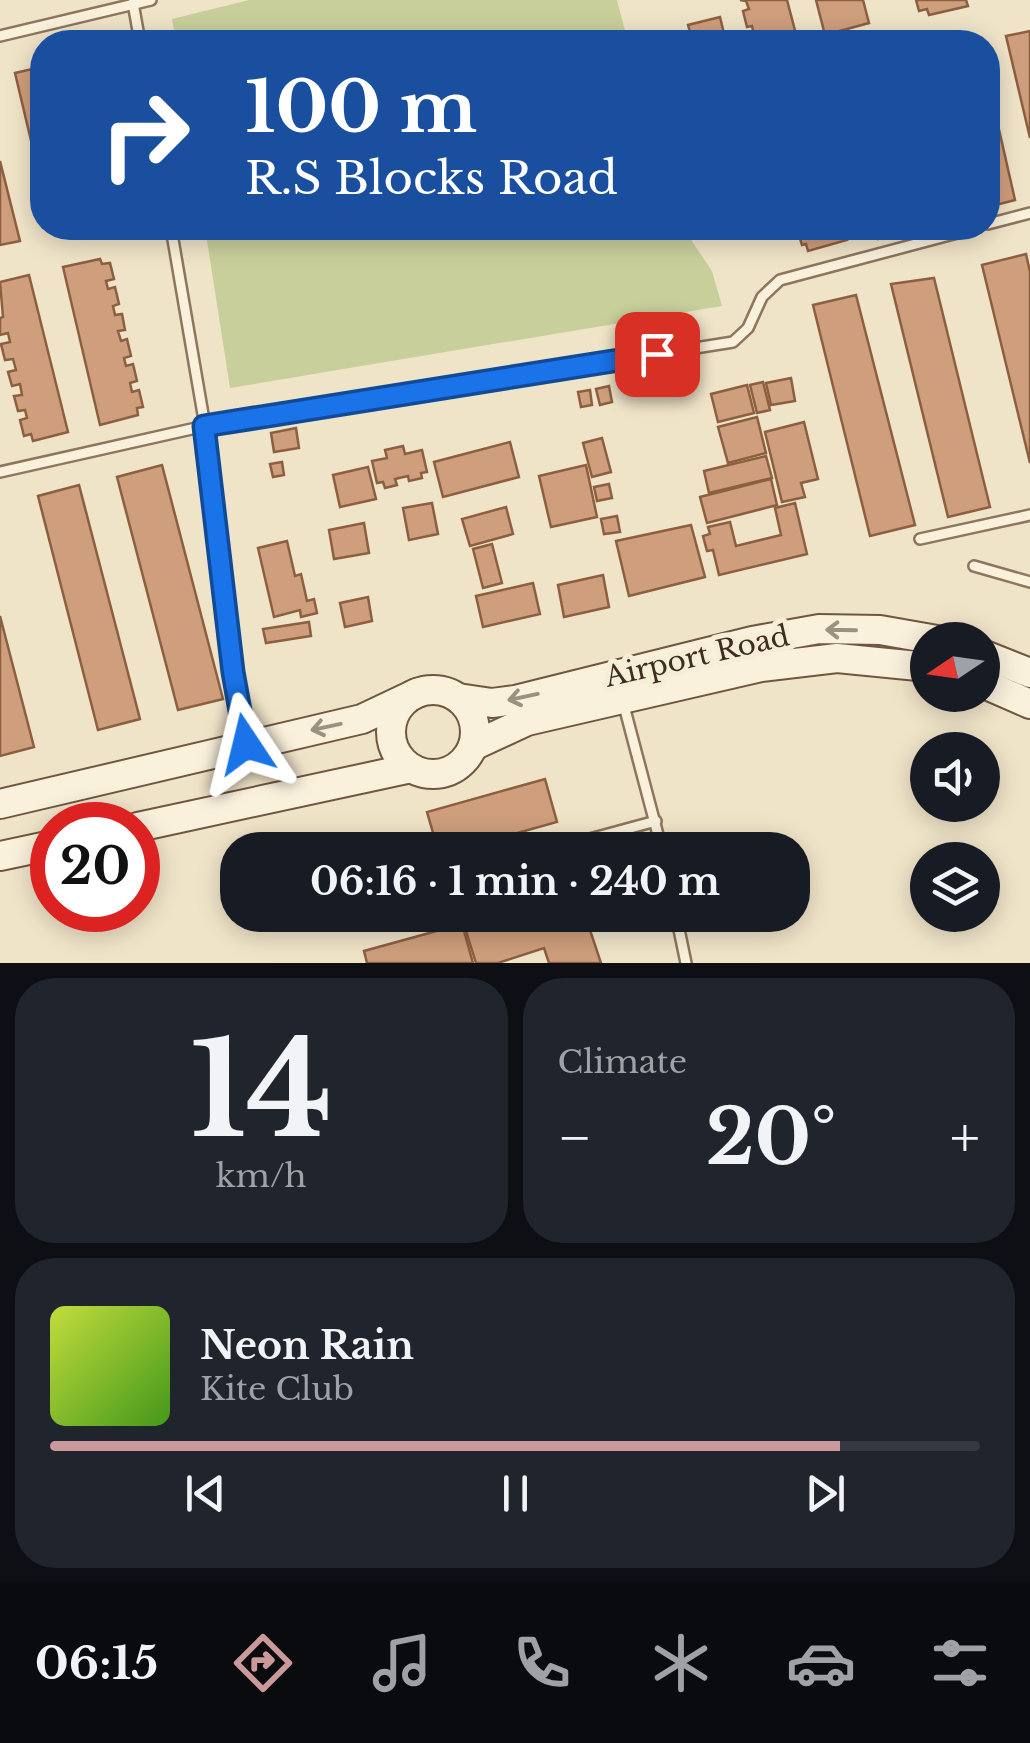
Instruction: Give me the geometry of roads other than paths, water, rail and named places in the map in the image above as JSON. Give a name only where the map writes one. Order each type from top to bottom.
[{"type":"main road","name":"Airport Road","points":[[458,698],[514,700],[752,640],[819,630],[880,630],[910,635]]},
{"type":"main road","name":"Airport Road","points":[[473,746],[527,721],[761,667],[837,658],[910,666]]},
{"type":"main road","points":[[1000,661],[1030,673]]},
{"type":"main road","points":[[0,804],[362,719],[431,690],[458,698],[471,715],[473,746],[466,759],[440,774],[412,768],[160,822]]},
{"type":"main road","points":[[1000,691],[1030,704]]},
{"type":"main road","points":[[412,768],[398,756],[392,738],[393,720],[402,704],[417,693]]},
{"type":"main road","points":[[0,856],[30,850]]},
{"type":"lane","points":[[0,36],[151,0]]},
{"type":"lane","points":[[133,2],[138,30]]},
{"type":"lane","points":[[1000,221],[1030,213]]},
{"type":"lane","points":[[173,240],[204,426],[233,672],[246,744]]},
{"type":"lane","points":[[0,472],[204,426],[733,342],[748,328],[762,297],[780,280],[931,240]]},
{"type":"lane","points":[[920,540],[1030,516]]},
{"type":"lane","points":[[974,566],[1030,582]]},
{"type":"lane","points":[[622,700],[658,832]]},
{"type":"lane","points":[[618,832],[656,822]]},
{"type":"lane","points":[[680,932],[686,963]]}]
